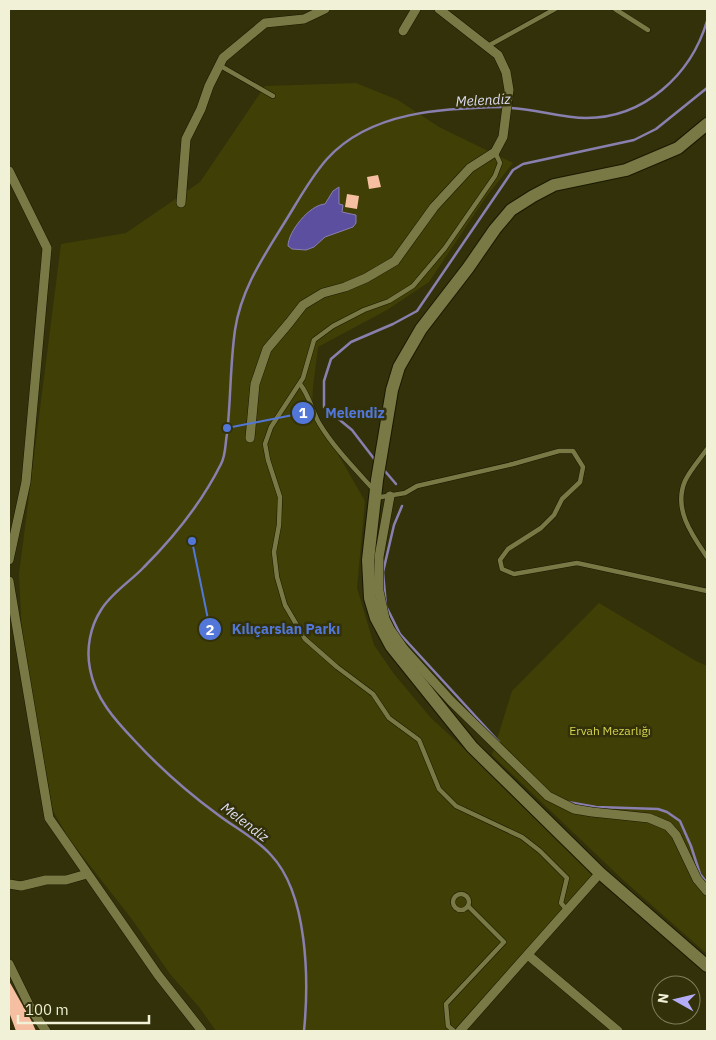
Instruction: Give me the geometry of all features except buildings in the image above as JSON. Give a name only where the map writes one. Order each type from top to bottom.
[{"type":"main road","points":[[707,124],[678,148],[626,170],[554,185],[511,210],[495,229],[421,329],[399,367],[392,390],[375,490],[368,560],[370,598],[376,618],[391,646],[472,747],[600,873],[707,966]]},
{"type":"street","points":[[181,203],[186,139],[223,58],[265,23],[304,19],[325,9]]},
{"type":"street","points":[[403,31],[416,9]]},
{"type":"street","points":[[250,438],[255,384],[267,349],[303,305],[324,293],[366,278],[395,261],[434,207],[470,168],[495,152],[503,137],[509,90],[506,72],[498,55],[439,9]]},
{"type":"street","points":[[9,171],[47,248],[26,482],[9,560]]},
{"type":"street","points":[[390,496],[379,557],[379,591],[390,629],[404,649],[451,700],[548,796],[574,809],[649,818],[668,826],[676,835],[697,879],[707,891]]},
{"type":"street","points":[[9,581],[49,818],[158,975],[202,1031]]},
{"type":"street","points":[[460,1031],[600,873]]},
{"type":"street","points":[[9,884],[20,886],[46,880],[66,880],[87,874]]},
{"type":"street","points":[[528,954],[618,1031]]},
{"type":"street","points":[[9,964],[31,1009],[46,1031]]},
{"type":"lane","points":[[488,46],[555,9]]},
{"type":"lane","points":[[615,9],[648,30]]},
{"type":"lane","points":[[220,65],[273,96]]},
{"type":"lane","points":[[495,152],[500,163],[495,176],[444,248],[414,286],[389,301],[364,310],[333,326],[314,340],[303,378],[271,427],[265,444],[280,497],[279,525],[274,552],[277,577],[286,607],[305,639],[337,667],[373,694],[389,718],[419,740],[439,789],[456,806],[522,837],[540,851],[567,878],[561,903],[567,910]]},
{"type":"lane","points":[[300,384],[325,432],[375,490],[390,496],[405,493],[417,486],[512,464],[559,450],[573,451],[582,467],[580,482],[562,500],[554,515],[541,528],[508,549],[500,560],[502,569],[514,574],[577,564],[707,590]]},
{"type":"lane","points":[[707,449],[685,481],[680,503],[690,531],[707,557]]},
{"type":"lane","points":[[454,1031],[448,1026],[446,1004],[504,942],[468,906]]},
{"type":"green space","points":[[356,83],[398,100],[439,127],[513,163],[486,197],[429,282],[387,310],[318,347],[312,409],[365,501],[357,588],[374,645],[394,674],[431,718],[597,871],[453,1031],[216,1031],[199,1007],[170,974],[131,918],[69,839],[53,811],[22,637],[19,574],[61,244],[126,233],[200,182],[265,86]]},
{"type":"green space","name":"Ervah Mezarlığı","points":[[599,603],[707,666],[707,954],[621,878],[492,755],[512,691]]},
{"type":"shaded area","points":[[339,187],[339,204],[343,205],[342,212],[356,215],[356,223],[353,227],[325,237],[314,247],[306,250],[292,249],[288,246],[295,227],[300,220],[312,209],[325,204],[333,191]]},
{"type":"waterway","name":"Melendiz","points":[[510,108],[586,118],[607,116],[646,102],[677,75],[700,41],[707,21]]},
{"type":"waterway","points":[[375,460],[352,430],[324,407],[324,381],[331,359],[351,342],[393,324],[417,311],[513,170],[523,164],[634,140],[656,129],[707,88]]},
{"type":"waterway","name":"Melendiz","points":[[304,1031],[306,963],[303,939],[299,914],[283,872],[271,855],[259,843],[206,806],[184,788],[113,717],[96,690],[93,680],[88,654],[90,638],[97,617],[105,604],[144,567],[177,531],[205,492],[223,461],[227,434],[235,330],[242,302],[253,275],[321,166],[344,143],[364,131],[386,122],[409,115],[433,111],[504,107]]},
{"type":"waterway","points":[[384,470],[396,484]]},
{"type":"waterway","points":[[402,506],[394,525],[383,572],[386,606],[400,634],[499,742]]},
{"type":"waterway","points":[[568,802],[596,807],[658,809],[667,812],[680,821],[700,874],[707,883]]},
{"type":"place","name":"Melendiz","points":[[227,428]]},
{"type":"place","name":"Kılıçarslan Parkı","points":[[192,541]]}]
